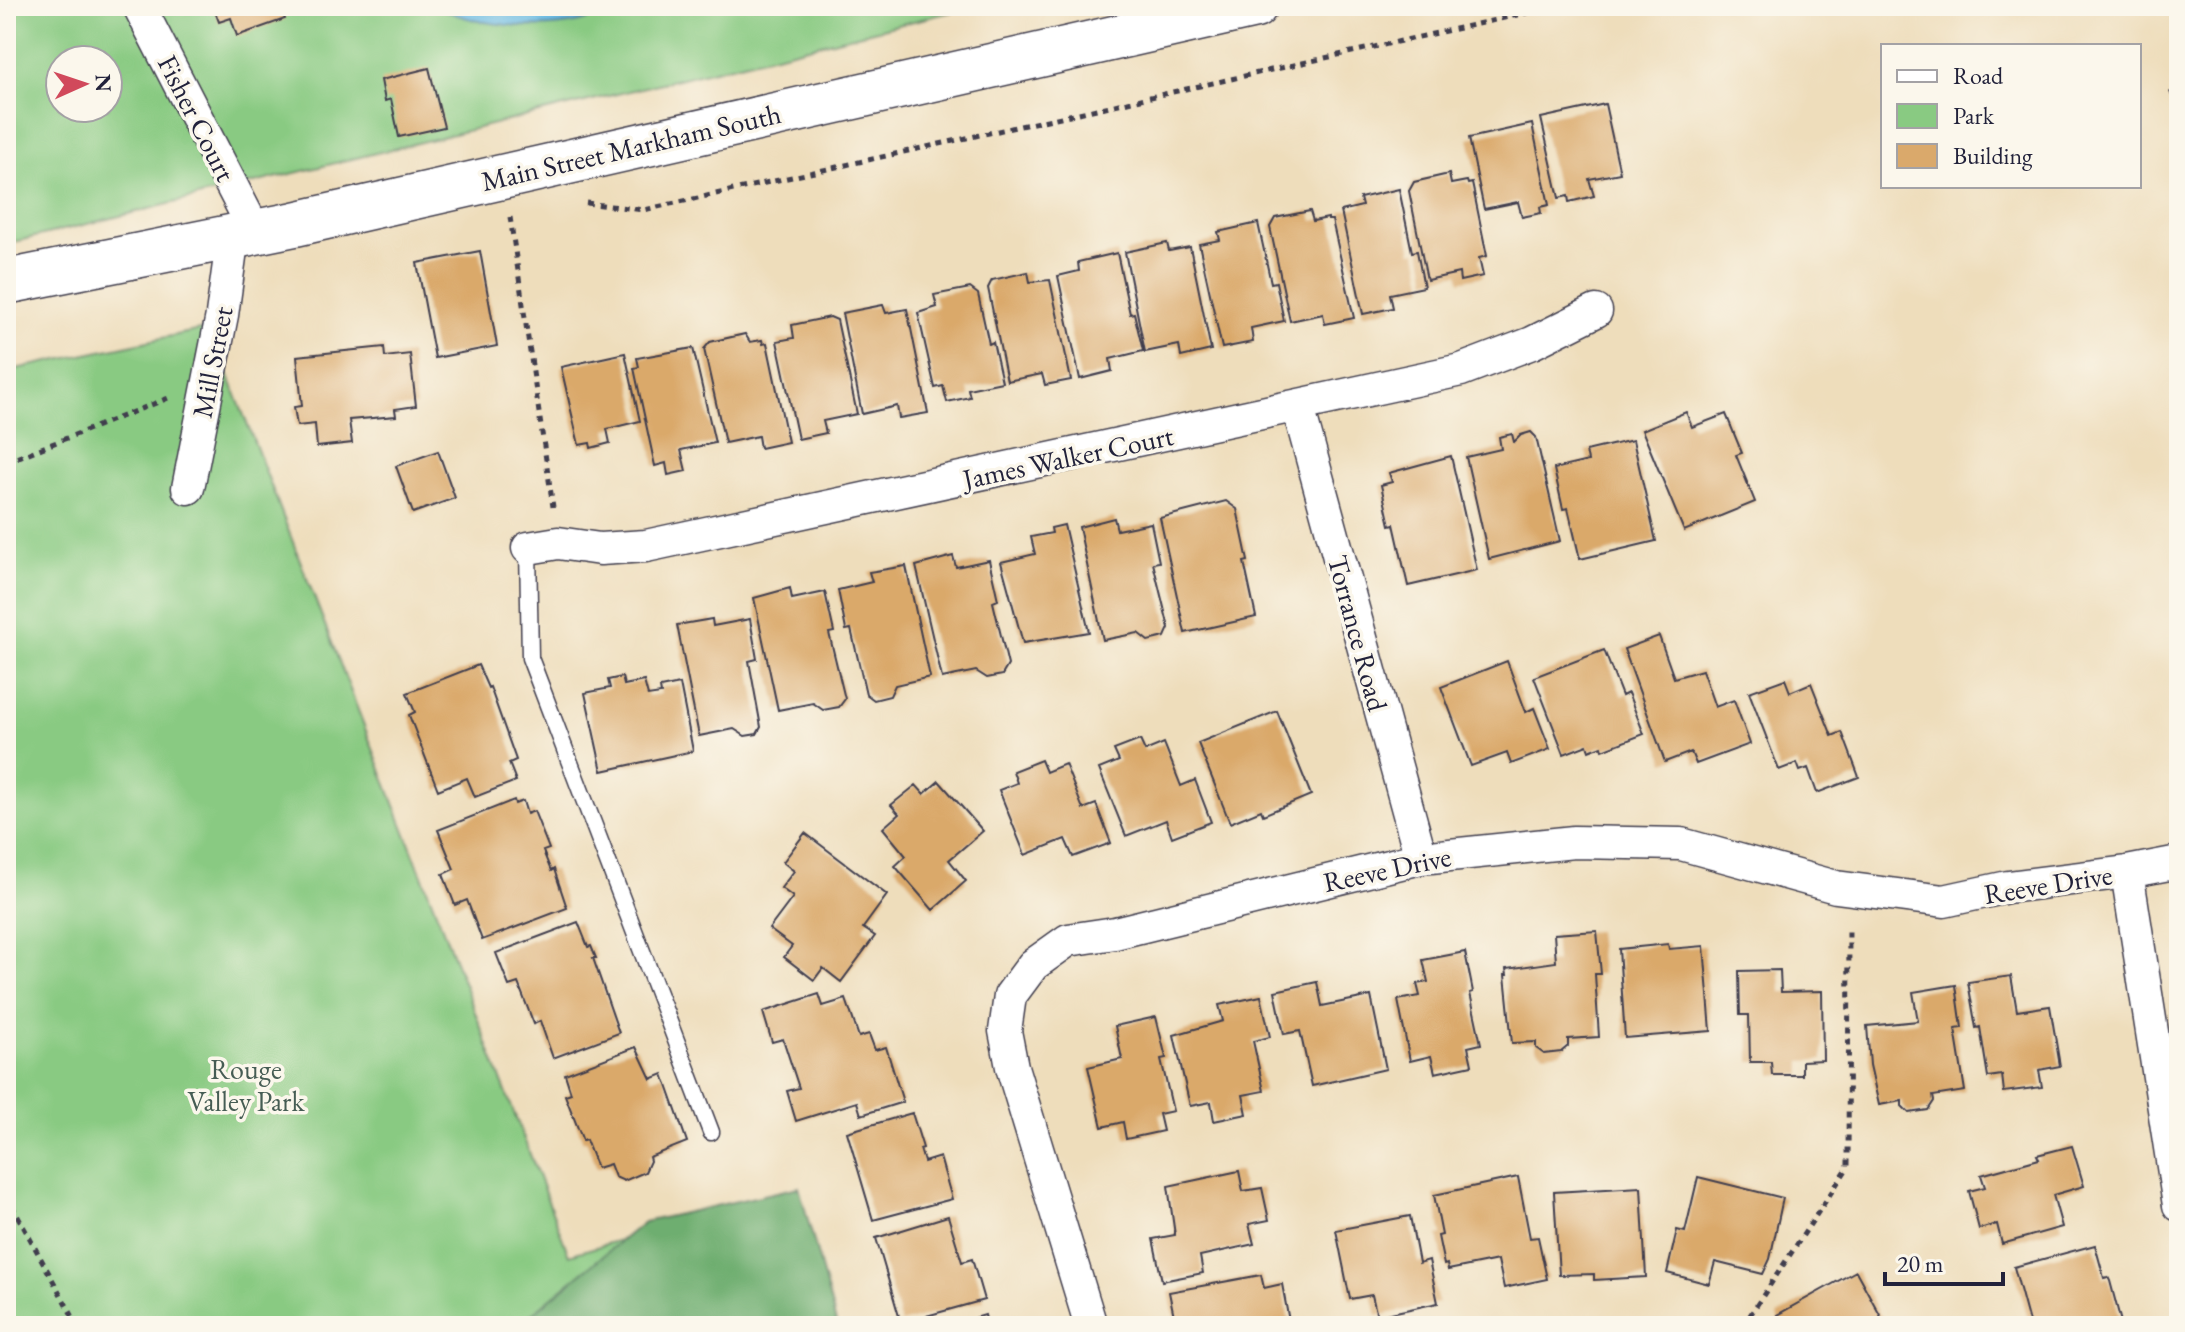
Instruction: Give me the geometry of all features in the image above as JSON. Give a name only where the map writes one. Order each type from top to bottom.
[{"type":"main road","name":"Main Street Markham South","points":[[6,282],[244,233],[1255,6]]},
{"type":"street","name":"Fisher Court","points":[[139,6],[244,233]]},
{"type":"street","name":"Mill Street","points":[[188,488],[244,233]]},
{"type":"street","name":"James Walker Court","points":[[543,546],[600,549],[646,546],[1298,407],[1461,370],[1532,343],[1596,311]]},
{"type":"street","name":"Torrance Road","points":[[1298,407],[1421,858]]},
{"type":"street","name":"Reeve Drive","points":[[1091,1326],[1012,1067],[1005,1031],[1010,996],[1033,965],[1068,940],[1115,933],[1421,858],[1574,842],[1681,844],[1836,887],[1944,901],[2008,887],[2179,862]]},
{"type":"street","name":"Reeve Drive","points":[[2127,872],[2179,1205]]},
{"type":"lane","points":[[543,546],[530,658],[711,1132]]},
{"type":"path","points":[[579,202],[644,210],[1558,6]]},
{"type":"path","points":[[2170,94],[2179,90]]},
{"type":"path","points":[[510,217],[543,546]]},
{"type":"path","points":[[6,462],[209,382]]},
{"type":"path","points":[[1743,1326],[1848,1167],[1849,927],[1836,887]]},
{"type":"path","points":[[6,1195],[78,1326]]},
{"type":"green space","points":[[6,6],[975,6],[6,244]]},
{"type":"green space","name":"Rouge Valley Park","points":[[210,328],[569,1255],[786,1191],[835,1326],[6,1326],[6,371]]},
{"type":"green space","points":[[799,1187],[837,1326],[517,1326],[644,1222]]},
{"type":"water","points":[[437,6],[613,6],[579,22],[526,26],[468,18]]},
{"type":"building","points":[[213,6],[280,6],[285,19],[237,36],[231,18],[219,22]]},
{"type":"building","points":[[429,68],[444,127],[399,137],[391,99],[385,101],[381,80]]},
{"type":"building","points":[[1605,104],[1620,173],[1589,179],[1594,196],[1569,202],[1568,196],[1559,198],[1541,118]]},
{"type":"building","points":[[1532,124],[1549,205],[1540,207],[1541,213],[1522,217],[1518,202],[1484,209],[1469,138]]},
{"type":"building","points":[[1449,174],[1451,184],[1472,183],[1487,256],[1479,258],[1483,276],[1460,281],[1459,273],[1427,280],[1409,191],[1414,182]]},
{"type":"building","points":[[1399,189],[1412,252],[1417,251],[1424,287],[1390,294],[1393,308],[1363,314],[1341,211],[1362,206],[1360,198]]},
{"type":"building","points":[[1310,211],[1313,221],[1332,220],[1354,318],[1325,324],[1323,314],[1290,321],[1270,227],[1275,218]]},
{"type":"building","points":[[1258,223],[1271,283],[1276,282],[1284,321],[1251,328],[1253,342],[1222,348],[1199,244],[1220,240],[1218,232]]},
{"type":"building","points":[[1167,243],[1169,251],[1190,247],[1211,350],[1181,357],[1179,345],[1145,352],[1125,252]]},
{"type":"building","points":[[480,251],[497,346],[435,358],[417,263]]},
{"type":"building","points":[[1117,253],[1130,314],[1134,313],[1143,351],[1110,359],[1112,371],[1080,379],[1058,276],[1079,271],[1078,262]]},
{"type":"building","points":[[1028,272],[1030,282],[1050,280],[1071,380],[1045,385],[1042,374],[1007,381],[988,288],[992,280]]},
{"type":"building","points":[[970,288],[978,294],[989,344],[993,342],[1002,382],[968,389],[970,397],[947,402],[943,386],[935,388],[918,313],[937,307],[934,295]]},
{"type":"building","points":[[883,305],[886,313],[907,309],[928,413],[899,418],[897,406],[862,414],[842,313]]},
{"type":"building","points":[[830,317],[837,320],[857,414],[823,421],[826,433],[798,439],[777,341],[794,338],[792,325]]},
{"type":"building","points":[[745,334],[750,342],[762,340],[763,344],[767,343],[788,442],[760,448],[758,436],[725,443],[704,349],[710,342]]},
{"type":"building","points":[[384,347],[385,357],[410,354],[416,406],[395,409],[396,416],[349,420],[352,443],[317,447],[315,424],[297,426],[294,407],[302,406],[297,356]]},
{"type":"building","points":[[693,348],[715,443],[681,450],[686,471],[668,475],[666,463],[655,466],[634,368],[639,367],[637,358]]},
{"type":"building","points":[[625,353],[640,421],[607,429],[610,443],[591,448],[590,443],[579,445],[561,367]]},
{"type":"building","points":[[1686,412],[1692,427],[1726,414],[1742,453],[1736,455],[1755,502],[1684,531],[1642,430]]},
{"type":"building","points":[[1531,432],[1536,437],[1560,541],[1489,559],[1466,457],[1501,449],[1499,437],[1512,434],[1514,442],[1521,435]]},
{"type":"building","points":[[1633,440],[1656,541],[1580,559],[1568,508],[1563,509],[1554,469],[1588,461],[1586,451]]},
{"type":"building","points":[[438,451],[455,498],[413,513],[396,466]]},
{"type":"building","points":[[1451,456],[1477,570],[1408,586],[1394,524],[1390,525],[1381,485],[1392,482],[1389,473]]},
{"type":"building","points":[[1226,501],[1237,509],[1256,617],[1185,633],[1160,518]]},
{"type":"building","points":[[1114,518],[1117,530],[1151,523],[1159,562],[1153,563],[1169,628],[1165,637],[1148,641],[1138,633],[1103,640],[1079,527]]},
{"type":"building","points":[[1064,525],[1089,632],[1023,643],[1001,562],[1035,554],[1031,537],[1052,533],[1051,528]]},
{"type":"building","points":[[953,556],[956,567],[989,560],[998,600],[993,602],[1008,665],[1002,675],[987,678],[976,671],[942,678],[916,566]]},
{"type":"building","points":[[906,566],[930,677],[895,685],[890,696],[874,700],[866,694],[851,629],[846,630],[838,590],[872,582],[869,572]]},
{"type":"building","points":[[790,588],[792,599],[825,592],[834,632],[829,633],[845,699],[839,707],[823,710],[813,703],[778,710],[754,598]]},
{"type":"building","points":[[712,619],[713,626],[750,619],[757,659],[749,661],[761,727],[757,734],[745,736],[734,729],[699,736],[677,625]]},
{"type":"building","points":[[1659,636],[1674,678],[1702,670],[1715,707],[1734,700],[1750,744],[1696,764],[1691,752],[1665,762],[1624,649]]},
{"type":"building","points":[[1604,650],[1622,696],[1628,693],[1644,734],[1603,750],[1602,746],[1589,751],[1587,745],[1564,754],[1534,677]]},
{"type":"building","points":[[1507,661],[1526,712],[1534,708],[1550,749],[1511,764],[1507,753],[1471,766],[1441,687]]},
{"type":"building","points":[[478,665],[490,687],[516,760],[509,763],[516,781],[475,797],[467,778],[438,790],[409,715],[415,712],[407,693]]},
{"type":"building","points":[[622,677],[624,685],[644,681],[648,696],[661,694],[660,688],[680,684],[693,751],[602,771],[585,693],[610,688],[608,680]]},
{"type":"building","points":[[1785,679],[1790,692],[1811,683],[1832,736],[1842,732],[1859,777],[1817,793],[1808,768],[1800,771],[1797,763],[1779,770],[1749,692]]},
{"type":"building","points":[[1277,711],[1311,795],[1263,815],[1261,810],[1230,823],[1198,743]]},
{"type":"building","points":[[1140,740],[1145,751],[1164,743],[1181,786],[1195,780],[1211,822],[1172,837],[1166,820],[1126,836],[1099,769],[1119,761],[1114,750]]},
{"type":"building","points":[[1041,760],[1046,772],[1065,764],[1083,809],[1096,804],[1111,843],[1073,857],[1065,839],[1025,855],[999,790],[1017,783],[1013,771]]},
{"type":"building","points":[[939,781],[983,831],[949,860],[966,881],[933,910],[895,866],[906,856],[883,828],[899,814],[891,805],[916,785],[924,794]]},
{"type":"building","points":[[514,800],[515,804],[523,801],[527,814],[534,811],[549,849],[543,851],[551,871],[554,869],[567,908],[482,940],[467,900],[455,905],[443,874],[454,869],[438,830]]},
{"type":"building","points":[[805,833],[887,895],[863,928],[875,936],[841,982],[823,968],[814,980],[784,957],[792,946],[769,929],[793,897],[781,888],[794,871],[783,862]]},
{"type":"building","points":[[578,922],[596,958],[593,958],[619,1033],[553,1058],[540,1021],[534,1024],[518,983],[509,986],[496,953]]},
{"type":"building","points":[[1597,931],[1601,974],[1595,974],[1599,1037],[1568,1039],[1568,1046],[1561,1052],[1544,1054],[1536,1048],[1536,1042],[1512,1043],[1506,969],[1556,962],[1554,934]]},
{"type":"building","points":[[1668,944],[1669,949],[1704,946],[1711,1031],[1625,1038],[1619,949]]},
{"type":"building","points":[[1465,952],[1481,1044],[1468,1047],[1472,1065],[1435,1073],[1431,1056],[1410,1061],[1398,1000],[1420,996],[1417,984],[1428,982],[1423,960]]},
{"type":"building","points":[[1780,970],[1781,992],[1822,991],[1823,1060],[1802,1061],[1802,1075],[1772,1075],[1771,1062],[1750,1062],[1749,1015],[1740,1015],[1739,971]]},
{"type":"building","points":[[2011,976],[2017,1011],[2050,1006],[2060,1066],[2039,1070],[2042,1087],[2004,1092],[2002,1075],[1988,1077],[1980,1027],[1976,1028],[1968,982]]},
{"type":"building","points":[[1317,982],[1322,1006],[1371,996],[1386,1069],[1312,1086],[1300,1031],[1284,1034],[1275,991]]},
{"type":"building","points":[[1956,985],[1962,1028],[1955,1029],[1965,1091],[1933,1096],[1934,1101],[1928,1110],[1909,1113],[1902,1106],[1902,1101],[1879,1105],[1870,1065],[1867,1026],[1918,1021],[1913,992]]},
{"type":"building","points":[[819,994],[823,1006],[846,999],[859,1037],[869,1034],[875,1050],[886,1047],[903,1102],[861,1115],[857,1102],[796,1121],[787,1091],[799,1088],[783,1039],[772,1042],[763,1012]]},
{"type":"building","points":[[1261,996],[1270,1037],[1253,1041],[1264,1091],[1243,1095],[1247,1114],[1214,1121],[1211,1102],[1190,1106],[1174,1035],[1223,1021],[1219,1005]]},
{"type":"building","points":[[1156,1017],[1166,1058],[1161,1059],[1173,1111],[1159,1114],[1163,1131],[1126,1139],[1123,1122],[1102,1127],[1088,1067],[1122,1059],[1115,1026]]},
{"type":"building","points":[[636,1047],[651,1079],[663,1074],[687,1142],[649,1157],[645,1172],[624,1181],[615,1177],[610,1164],[597,1168],[565,1095],[571,1093],[565,1074]]},
{"type":"building","points":[[912,1113],[924,1162],[940,1157],[952,1199],[873,1220],[847,1132]]},
{"type":"building","points":[[2072,1146],[2084,1186],[2053,1195],[2062,1227],[2002,1244],[1997,1224],[1979,1229],[1969,1191],[1985,1187],[1981,1175]]},
{"type":"building","points":[[1239,1171],[1243,1191],[1262,1188],[1269,1220],[1249,1224],[1254,1244],[1200,1256],[1203,1273],[1162,1281],[1153,1239],[1175,1235],[1168,1186]]},
{"type":"building","points":[[1518,1177],[1530,1238],[1538,1237],[1547,1279],[1504,1288],[1498,1260],[1448,1270],[1447,1264],[1444,1265],[1438,1236],[1442,1235],[1434,1195]]},
{"type":"building","points":[[1698,1177],[1783,1198],[1770,1259],[1763,1274],[1715,1262],[1709,1284],[1667,1273],[1677,1230],[1685,1232]]},
{"type":"building","points":[[1641,1187],[1646,1277],[1594,1280],[1594,1274],[1559,1275],[1554,1192]]},
{"type":"building","points":[[948,1216],[962,1262],[972,1259],[984,1300],[901,1323],[876,1238]]},
{"type":"building","points":[[1410,1216],[1419,1263],[1429,1260],[1438,1303],[1377,1316],[1372,1295],[1350,1299],[1336,1230]]},
{"type":"building","points":[[2095,1245],[2104,1278],[2108,1277],[2110,1281],[2122,1326],[2030,1326],[2014,1267]]},
{"type":"building","points":[[1856,1271],[1886,1326],[1783,1326],[1777,1315]]},
{"type":"building","points":[[1261,1275],[1264,1288],[1282,1284],[1289,1321],[1273,1326],[1176,1326],[1169,1292]]},
{"type":"building","points":[[985,1315],[988,1326],[951,1326],[951,1325]]}]
